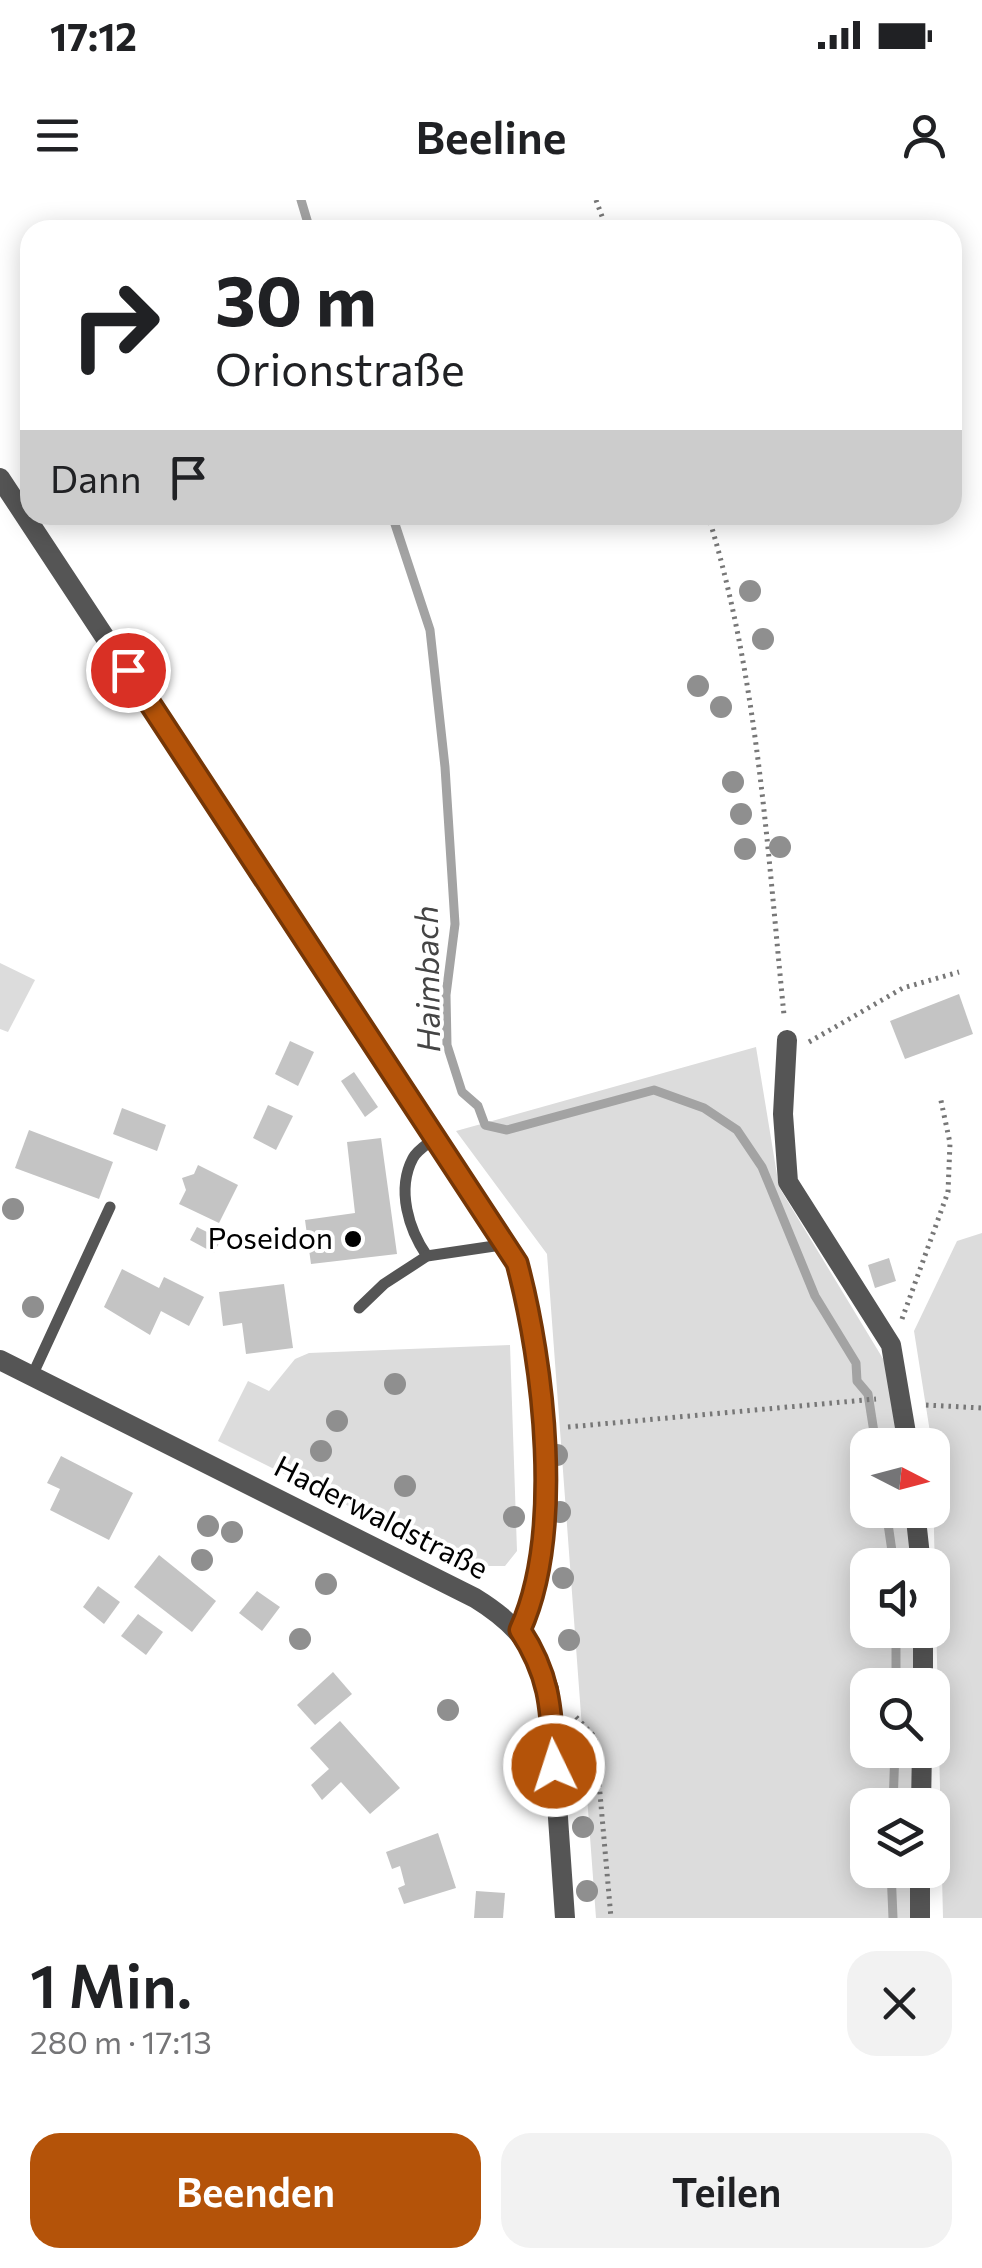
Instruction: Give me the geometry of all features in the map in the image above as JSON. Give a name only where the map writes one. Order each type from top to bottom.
[{"type":"street","points":[[0,478],[20,508]]},
{"type":"street","points":[[31,525],[508,1244],[534,1326],[544,1541],[538,1578],[520,1630]]},
{"type":"street","points":[[788,1047],[782,1114],[788,1182],[891,1345],[906,1428]]},
{"type":"street","name":"Haderwaldstraße","points":[[0,1360],[475,1598],[520,1630],[540,1661],[549,1690],[565,1918]]},
{"type":"street","points":[[920,1888],[920,1918]]},
{"type":"lane","points":[[427,1256],[412,1234],[408,1181],[413,1158],[436,1136]]},
{"type":"lane","points":[[32,1376],[110,1207]]},
{"type":"lane","points":[[359,1308],[384,1284],[427,1256],[508,1244]]},
{"type":"path","points":[[711,525],[732,597],[751,701],[788,1047],[902,988],[959,972]]},
{"type":"path","points":[[891,1345],[948,1192],[950,1143],[940,1096]]},
{"type":"path","points":[[540,1430],[878,1398]]},
{"type":"path","points":[[903,1399],[938,1408],[982,1408]]},
{"type":"path","points":[[549,1690],[595,1737],[611,1918]]},
{"type":"shaded area","points":[[0,963],[35,980],[8,1032],[0,1029]]},
{"type":"shaded area","points":[[756,1047],[779,1187],[885,1362],[897,1428],[850,1428],[850,1528],[914,1528],[917,1548],[850,1548],[850,1648],[922,1648],[922,1668],[850,1668],[850,1768],[922,1768],[921,1788],[850,1788],[850,1888],[922,1888],[925,1918],[596,1918],[547,1254],[456,1131]]},
{"type":"shaded area","points":[[982,1233],[982,1918],[943,1918],[942,1888],[950,1888],[950,1788],[940,1788],[940,1768],[950,1768],[950,1668],[937,1668],[937,1648],[950,1648],[950,1548],[934,1548],[934,1528],[950,1528],[950,1428],[929,1428],[914,1331],[957,1241]]},
{"type":"shaded area","points":[[510,1345],[517,1551],[505,1566],[481,1566],[449,1556],[218,1441],[248,1381],[269,1391],[295,1359],[309,1353]]},
{"type":"building","points":[[959,994],[973,1034],[905,1059],[890,1021]]},
{"type":"building","points":[[290,1041],[314,1052],[298,1086],[275,1074]]},
{"type":"building","points":[[354,1072],[378,1107],[365,1117],[341,1081]]},
{"type":"building","points":[[268,1105],[293,1116],[276,1150],[253,1138]]},
{"type":"building","points":[[122,1108],[166,1125],[157,1151],[113,1134]]},
{"type":"building","points":[[29,1130],[113,1162],[99,1199],[15,1168]]},
{"type":"building","points":[[381,1138],[397,1254],[311,1264],[305,1220],[355,1213],[347,1142]]},
{"type":"building","points":[[198,1165],[238,1185],[219,1223],[179,1204],[186,1190],[182,1178],[194,1174]]},
{"type":"building","points":[[197,1227],[221,1239],[214,1253],[190,1240]]},
{"type":"building","points":[[889,1258],[896,1281],[875,1288],[868,1265]]},
{"type":"building","points":[[122,1269],[159,1288],[164,1277],[204,1297],[189,1326],[161,1311],[150,1335],[104,1307]]},
{"type":"building","points":[[284,1284],[293,1348],[246,1354],[242,1323],[223,1326],[219,1292]]},
{"type":"building","points":[[61,1456],[133,1493],[109,1540],[50,1510],[60,1489],[47,1483]]},
{"type":"building","points":[[159,1555],[216,1601],[192,1632],[134,1587]]},
{"type":"building","points":[[98,1586],[120,1602],[104,1624],[83,1607]]},
{"type":"building","points":[[257,1591],[280,1607],[262,1631],[239,1613]]},
{"type":"building","points":[[138,1614],[163,1632],[146,1655],[121,1636]]},
{"type":"building","points":[[333,1672],[352,1694],[315,1725],[297,1705]]},
{"type":"building","points":[[340,1721],[400,1788],[370,1814],[341,1782],[322,1800],[311,1785],[329,1769],[310,1748]]},
{"type":"building","points":[[438,1833],[456,1888],[404,1904],[398,1888],[405,1885],[400,1866],[392,1869],[386,1852]]},
{"type":"building","points":[[476,1891],[505,1893],[503,1918],[474,1918]]},
{"type":"waterway","name":"Haimbach","points":[[301,200],[307,220]]},
{"type":"waterway","name":"Haimbach","points":[[395,525],[430,630],[445,767],[455,924],[446,995],[447,1045],[462,1092],[478,1106],[485,1125],[507,1130],[654,1090],[704,1108],[737,1130],[762,1167],[815,1296],[856,1363],[857,1381],[868,1394],[873,1428]]},
{"type":"waterway","name":"Haimbach","points":[[889,1528],[892,1548]]},
{"type":"waterway","name":"Haimbach","points":[[896,1648],[896,1668]]},
{"type":"waterway","name":"Haimbach","points":[[894,1768],[894,1788]]},
{"type":"waterway","name":"Haimbach","points":[[892,1888],[893,1918]]},
{"type":"place","name":"Poseidon","points":[[353,1239]]},
{"type":"route","points":[[128,670],[517,1263],[534,1326],[545,1504],[538,1578],[520,1630],[540,1661],[549,1690],[554,1766]]}]
